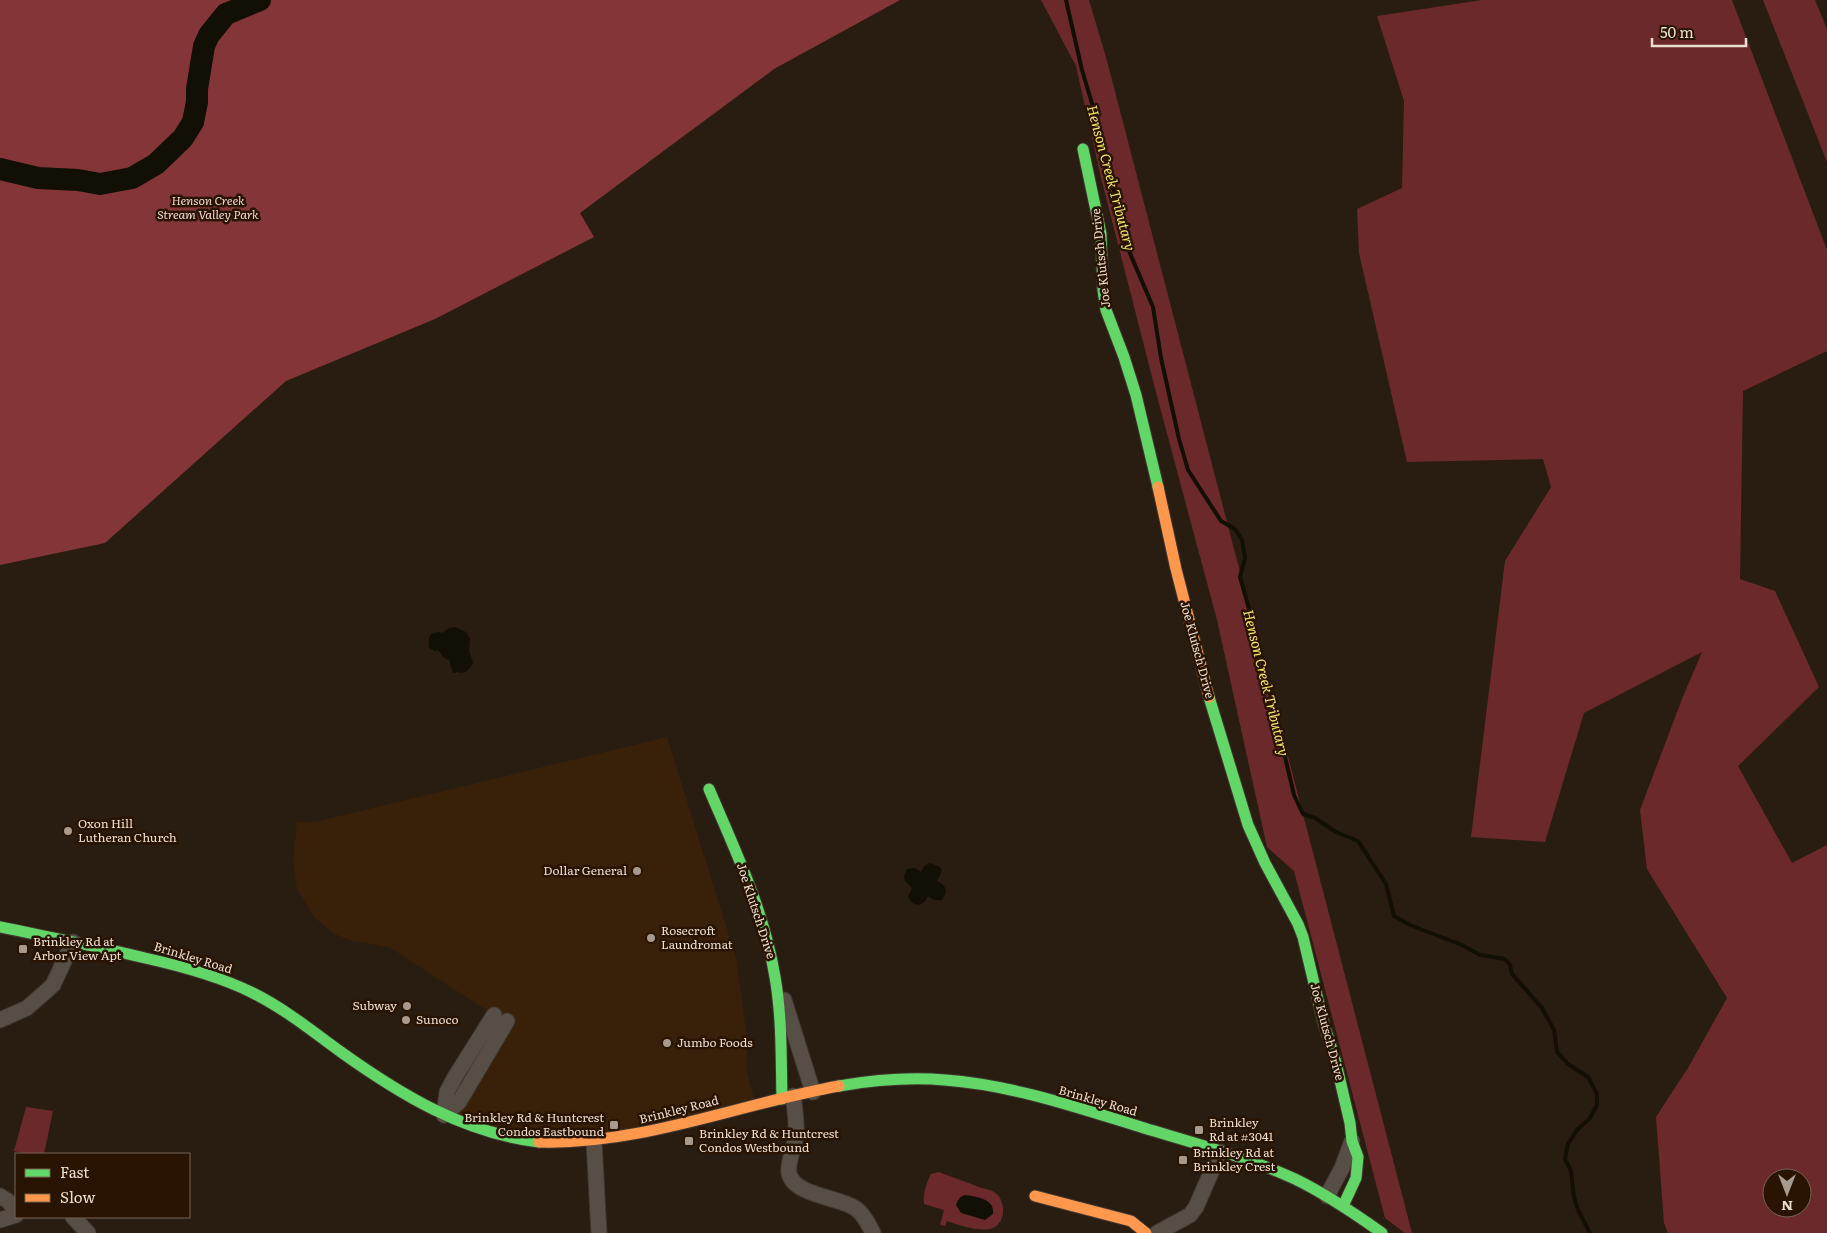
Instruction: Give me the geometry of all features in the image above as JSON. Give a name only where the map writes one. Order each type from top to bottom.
[{"type":"street","name":"Joe Klutsch Drive","points":[[1083,149],[1101,234],[1103,290],[1106,310],[1136,395],[1176,569],[1206,686],[1248,825],[1265,863],[1303,936],[1323,1021],[1336,1064],[1350,1123],[1352,1141],[1358,1158],[1356,1178],[1343,1206]]},
{"type":"street","name":"Joe Klutsch Drive","points":[[710,789],[720,817],[734,845],[762,922],[775,979],[788,1097]]},
{"type":"street","name":"Brinkley Road","points":[[0,927],[132,954],[214,977],[260,996],[412,1100],[465,1125],[513,1138],[570,1143],[594,1141],[648,1132],[788,1097],[879,1081],[959,1082],[1006,1090],[1044,1100],[1220,1152],[1294,1179],[1327,1196],[1382,1233]]},
{"type":"street","points":[[0,1020],[27,1008],[53,985],[73,942]]},
{"type":"street","points":[[775,979],[813,1092]]},
{"type":"street","points":[[444,1115],[447,1092],[454,1077],[501,1018]]},
{"type":"street","points":[[788,1097],[796,1132],[788,1166],[789,1175],[795,1184],[803,1189],[855,1208],[873,1233]]},
{"type":"street","points":[[594,1141],[599,1233]]},
{"type":"street","name":"Joe Klutsch Drive","points":[[1327,1196],[1342,1168],[1352,1141]]},
{"type":"street","points":[[1157,1233],[1190,1215],[1200,1201],[1220,1152]]},
{"type":"street","points":[[0,1196],[15,1209]]},
{"type":"street","points":[[1035,1196],[1131,1221],[1146,1233]]},
{"type":"street","points":[[0,1220],[15,1215]]},
{"type":"street","points":[[74,1218],[88,1233]]},
{"type":"street","points":[[0,1227],[2,1233]]},
{"type":"shaded area","points":[[1041,0],[1089,0],[1106,57],[1412,1233],[1405,1233],[1385,1218],[1294,871],[1267,847],[1217,620],[1101,178],[1076,66]]},
{"type":"shaded area","points":[[1482,0],[1732,0],[1827,250],[1827,351],[1743,391],[1740,579],[1775,591],[1819,687],[1738,766],[1792,863],[1827,845],[1827,1233],[1668,1233],[1664,1223],[1656,1117],[1688,1068],[1727,998],[1647,869],[1640,810],[1702,652],[1584,713],[1545,842],[1471,837],[1505,561],[1551,487],[1543,459],[1407,462],[1359,253],[1357,209],[1402,188],[1404,101],[1377,16]]},
{"type":"shaded area","points":[[1763,0],[1815,0],[1827,29],[1827,162]]},
{"type":"shaded area","points":[[455,627],[466,632],[470,639],[469,651],[473,662],[466,672],[460,673],[457,671],[453,673],[449,660],[444,658],[438,650],[435,651],[429,648],[431,634],[442,633],[449,628]]},
{"type":"shaded area","points":[[667,737],[736,958],[746,1030],[747,1073],[756,1105],[570,1143],[444,1115],[507,1021],[494,1015],[389,947],[349,940],[335,934],[316,919],[297,889],[293,862],[297,822],[315,822]]},
{"type":"shaded area","points":[[930,863],[940,867],[942,871],[937,881],[945,887],[945,894],[942,900],[935,900],[928,896],[924,902],[918,905],[910,901],[908,897],[912,888],[905,881],[904,876],[907,869],[915,868],[921,872],[924,866]]},
{"type":"shaded area","points":[[26,1107],[53,1111],[44,1153],[14,1151]]},
{"type":"shaded area","points":[[939,1172],[991,1190],[998,1195],[1003,1205],[1003,1216],[998,1225],[983,1230],[947,1221],[945,1226],[940,1225],[944,1210],[924,1204],[925,1189],[931,1174]]},
{"type":"shaded area","points":[[966,1195],[988,1202],[993,1209],[993,1214],[985,1220],[961,1213],[956,1205],[962,1196]]},
{"type":"green space","name":"Henson Creek Stream Valley Park","points":[[0,0],[900,0],[774,69],[580,213],[594,237],[435,319],[286,381],[105,543],[0,565]]},
{"type":"waterway","points":[[0,169],[38,178],[78,180],[100,184],[132,178],[156,164],[183,138],[193,122],[204,46],[209,35],[226,14],[260,0]]},
{"type":"waterway","name":"Henson Creek Tributary","points":[[1066,0],[1082,70],[1102,137],[1126,244],[1153,307],[1161,358],[1188,470],[1221,521],[1235,529],[1242,540],[1245,558],[1240,577],[1255,630],[1294,795],[1303,814],[1315,818],[1336,832],[1358,841],[1386,884],[1394,916],[1410,925],[1462,945],[1480,955],[1505,959],[1510,965],[1512,974],[1542,1008],[1554,1030],[1557,1052],[1568,1064],[1588,1077],[1597,1094],[1597,1105],[1590,1118],[1577,1130],[1568,1144],[1565,1159],[1571,1171],[1574,1197],[1578,1210],[1590,1233]]},
{"type":"traffic: fast","points":[[1083,149],[1101,234],[1103,290],[1106,310],[1136,395],[1158,487]]},
{"type":"traffic: fast","points":[[1209,697],[1248,825],[1303,937],[1323,1021],[1336,1063],[1350,1123],[1352,1141],[1358,1157],[1356,1178],[1343,1206]]},
{"type":"traffic: fast","points":[[709,789],[748,881],[770,952],[779,1007],[782,1099]]},
{"type":"traffic: fast","points":[[0,927],[159,961],[227,981],[276,1006],[364,1068],[434,1110],[485,1130],[539,1142]]},
{"type":"traffic: fast","points":[[839,1086],[865,1082],[932,1079],[996,1087],[1046,1098],[1220,1151],[1277,1171],[1329,1197],[1382,1233]]},
{"type":"traffic: slow","points":[[1158,487],[1176,569],[1209,697]]},
{"type":"traffic: slow","points":[[539,1142],[577,1141],[653,1130],[839,1086]]},
{"type":"traffic: slow","points":[[1035,1196],[1131,1221],[1146,1233]]},
{"type":"place","name":"Oxon Hill Lutheran Church","points":[[68,831]]},
{"type":"place","name":"Dollar General","points":[[637,871]]},
{"type":"place","name":"Rosecroft Laundromat","points":[[651,938]]},
{"type":"place","name":"Brinkley Rd at Arbor View Apt","points":[[23,949]]},
{"type":"place","name":"Subway","points":[[407,1006]]},
{"type":"place","name":"Sunoco","points":[[406,1020]]},
{"type":"place","name":"Jumbo Foods","points":[[667,1043]]},
{"type":"place","name":"Brinkley Rd & Huntcrest Condos Eastbound","points":[[614,1125]]},
{"type":"place","name":"Brinkley Rd at #3041","points":[[1199,1130]]},
{"type":"place","name":"Brinkley Rd & Huntcrest Condos Westbound","points":[[689,1141]]},
{"type":"place","name":"Brinkley Rd at Brinkley Crest","points":[[1183,1160]]}]
